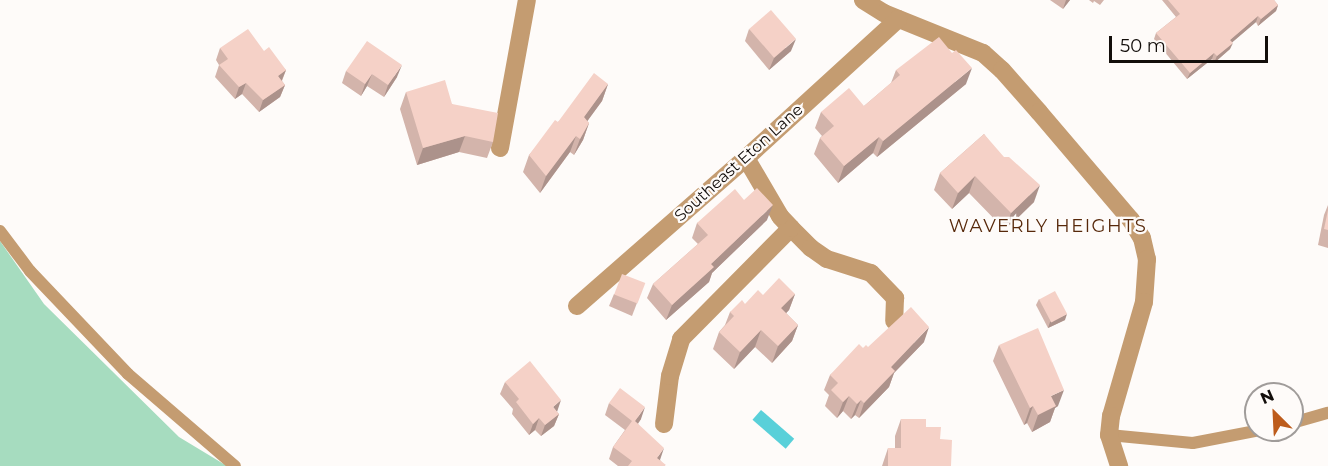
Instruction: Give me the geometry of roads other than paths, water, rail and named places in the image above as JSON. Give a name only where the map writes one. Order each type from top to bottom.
[{"type":"street","points":[[500,148],[526,0]]},
{"type":"street","points":[[862,0],[898,19],[983,53],[1002,70],[1131,220],[1142,238],[1147,259],[1144,302],[1111,416],[1109,435],[1118,466]]},
{"type":"street","name":"Southeast Eton Lane","points":[[577,306],[746,158],[898,19]]},
{"type":"street","points":[[746,158],[780,216],[811,248],[827,259],[871,273],[895,298],[894,321]]},
{"type":"street","points":[[664,424],[670,376],[681,339],[791,228]]},
{"type":"lane","points":[[0,231],[30,271],[128,374],[235,466]]},
{"type":"lane","points":[[1304,420],[1328,413]]},
{"type":"lane","points":[[1109,435],[1193,443],[1244,433]]},
{"type":"water","points":[[761,410],[794,439],[786,449],[752,420]]},
{"type":"district","name":"WAVERLY HEIGHTS","points":[[1048,226]]}]
